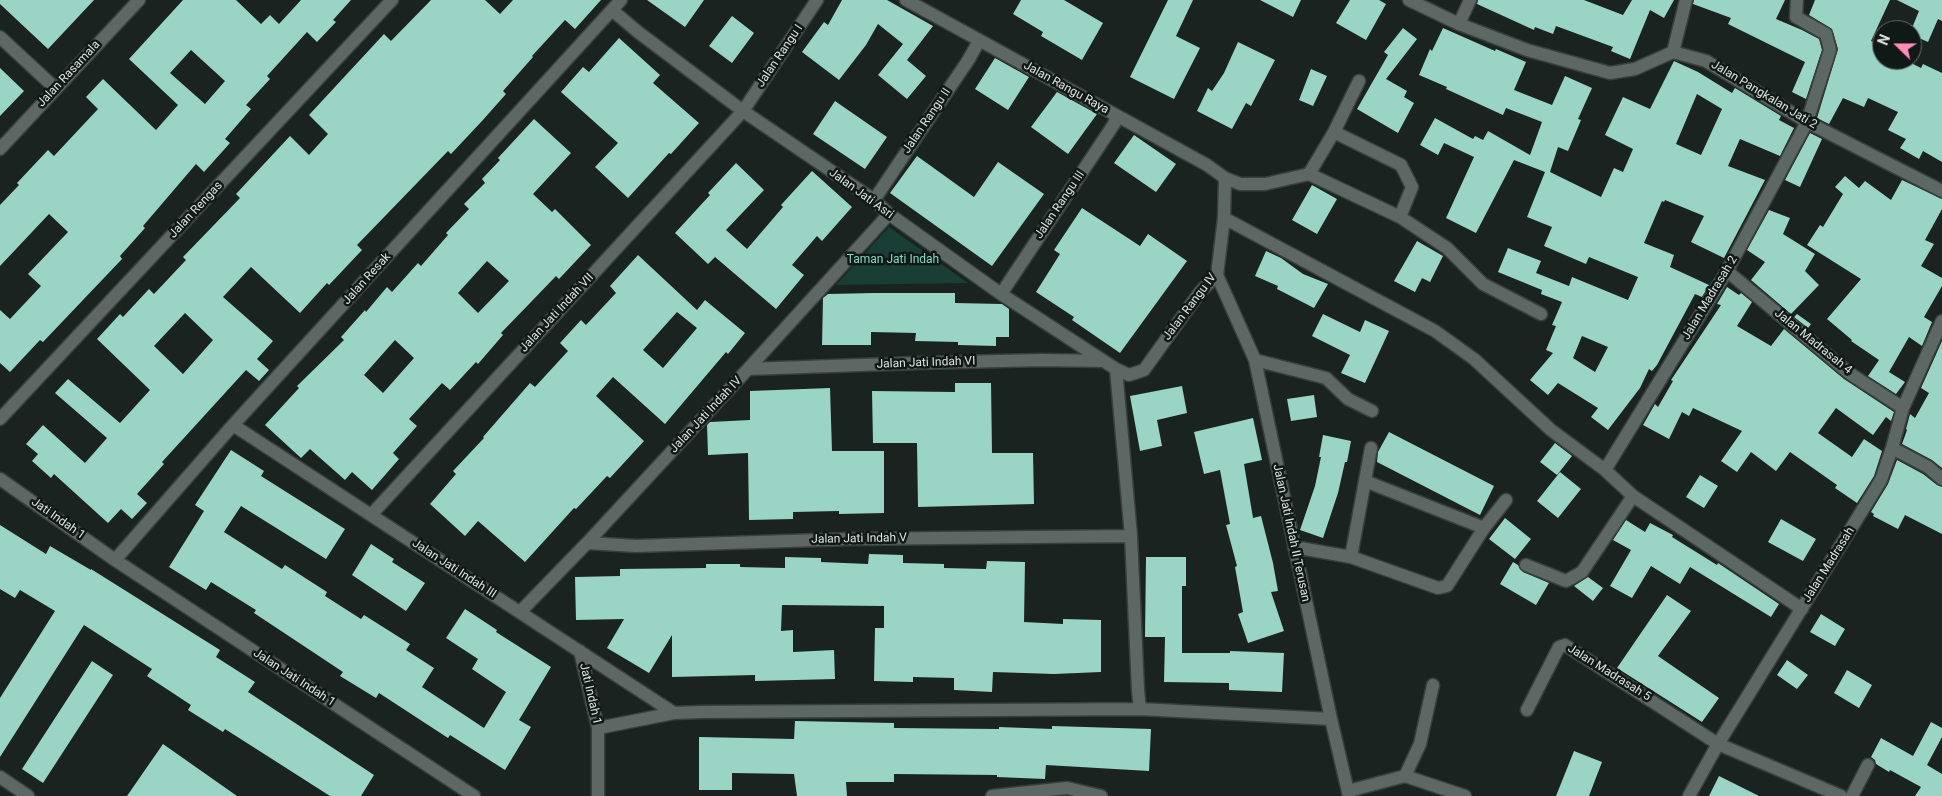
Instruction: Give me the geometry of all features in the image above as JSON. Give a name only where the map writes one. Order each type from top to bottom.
[{"type":"street","name":"Jalan Rasamala","points":[[0,149],[139,0]]},
{"type":"street","name":"Jalan Rengas","points":[[0,419],[392,0]]},
{"type":"street","name":"Jalan Resak","points":[[115,560],[233,425],[621,0]]},
{"type":"street","name":"Jalan Rangu I","points":[[743,111],[818,0]]},
{"type":"street","name":"Jalan Rangu Raya","points":[[906,0],[1207,165],[1224,178]]},
{"type":"street","points":[[1409,0],[1459,24],[1527,50],[1610,73],[1635,69],[1673,52],[1686,0]]},
{"type":"street","points":[[1459,24],[1470,0]]},
{"type":"street","name":"Jalan Madrasah 2","points":[[1604,470],[1727,271],[1807,122],[1830,50],[1826,34],[1796,17],[1797,0]]},
{"type":"street","name":"Jalan Jati Asri","points":[[612,10],[638,32],[743,111],[874,200],[889,214],[1001,294],[1116,369]]},
{"type":"street","points":[[0,37],[55,88]]},
{"type":"street","name":"Jalan Rangu II","points":[[874,200],[969,59],[978,41]]},
{"type":"street","name":"Jalan Pangkalan Jati 2","points":[[1673,52],[1706,61],[1807,122],[1942,191]]},
{"type":"street","points":[[1309,174],[1334,132],[1359,81]]},
{"type":"street","name":"Jalan Jati Indah VII","points":[[371,515],[743,111]]},
{"type":"street","name":"Jalan Rangu III","points":[[1001,294],[1114,124],[1117,116]]},
{"type":"street","points":[[1334,132],[1401,165],[1412,187],[1400,217]]},
{"type":"street","points":[[1224,178],[1240,184],[1265,184],[1309,174],[1400,217],[1447,248],[1483,284],[1541,314]]},
{"type":"street","name":"Jalan Rangu IV","points":[[1116,369],[1129,375],[1144,370],[1200,292],[1216,275],[1224,218],[1224,178]]},
{"type":"street","name":"Jalan Jati Indah IV","points":[[520,612],[587,543],[889,214]]},
{"type":"street","points":[[1224,218],[1435,330],[1474,359],[1551,430],[1604,470],[1634,496],[1802,609]]},
{"type":"street","name":"Jalan Madrasah 4","points":[[1727,271],[1849,373],[1902,408]]},
{"type":"street","name":"Jalan Jati Indah II Terusan","points":[[1216,275],[1255,360],[1331,719],[1349,793]]},
{"type":"street","name":"Jalan Madrasah","points":[[1689,796],[1718,744],[1881,480],[1892,448],[1902,408],[1942,321]]},
{"type":"street","points":[[1255,360],[1326,378],[1348,399],[1372,411]]},
{"type":"street","name":"Jalan Jati Indah VI","points":[[748,369],[936,362],[1104,361]]},
{"type":"street","points":[[1116,369],[1131,536],[1140,709]]},
{"type":"street","name":"Jalan Jati Indah III","points":[[233,425],[674,713]]},
{"type":"street","points":[[1351,557],[1371,448]]},
{"type":"street","points":[[1892,448],[1928,467],[1942,479]]},
{"type":"street","name":"Jati Indah 1","points":[[0,479],[115,560]]},
{"type":"street","points":[[1365,481],[1484,528]]},
{"type":"street","points":[[1526,565],[1566,581],[1582,572],[1634,496]]},
{"type":"street","points":[[1294,547],[1351,557],[1438,588],[1447,586],[1484,528],[1506,500]]},
{"type":"street","name":"Jalan Jati Indah V","points":[[587,543],[636,546],[849,539],[1131,536]]},
{"type":"street","name":"Jalan Jati Indah 1","points":[[115,560],[474,796]]},
{"type":"street","name":"Jalan Madrasah 5","points":[[1527,710],[1559,647],[1565,645],[1718,744]]},
{"type":"street","name":"Jati Indah 1","points":[[580,651],[598,728],[598,796]]},
{"type":"street","points":[[1405,776],[1420,744],[1433,685]]},
{"type":"street","points":[[598,728],[674,713],[1140,709],[1331,719]]},
{"type":"street","points":[[1718,744],[1841,796]]},
{"type":"street","points":[[1852,796],[1868,765]]},
{"type":"street","points":[[1349,793],[1405,776],[1465,796]]},
{"type":"street","points":[[0,777],[28,796]]},
{"type":"street","points":[[992,796],[1067,788],[1101,796]]},
{"type":"green space","name":"Taman Jati Indah","points":[[889,227],[968,283],[836,285]]},
{"type":"building","points":[[0,0],[94,0],[48,49],[0,4]]},
{"type":"building","points":[[183,0],[236,0],[261,24],[270,15],[279,24],[301,0],[351,0],[333,20],[336,22],[317,42],[307,32],[267,76],[270,79],[246,105],[251,109],[225,139],[230,143],[204,172],[196,164],[143,226],[145,228],[120,256],[122,259],[43,342],[40,340],[10,372],[0,363],[0,310],[10,319],[41,286],[28,274],[68,232],[49,214],[0,266],[0,205],[19,185],[17,183],[48,150],[54,156],[98,109],[86,97],[103,79],[156,130],[178,105],[129,59]],"holes":[[[191,50],[225,81],[205,104],[170,73]]]},
{"type":"building","points":[[431,0],[485,0],[500,14],[513,0],[601,0],[575,29],[565,20],[503,91],[506,94],[482,121],[451,154],[448,151],[357,245],[362,250],[329,285],[327,283],[300,313],[251,267],[223,297],[273,341],[257,359],[269,370],[259,381],[246,370],[162,462],[164,464],[137,494],[147,503],[132,519],[121,509],[108,523],[54,474],[51,478],[32,461],[38,454],[26,444],[43,425],[85,463],[107,438],[55,393],[68,379],[120,423],[150,390],[97,339],[120,314],[123,317],[149,289],[154,294],[186,260],[183,257],[240,198],[236,194],[290,136],[309,155],[328,134],[309,115],[384,34],[391,41]],"holes":[[[185,313],[213,340],[183,374],[154,346]]]},
{"type":"building","points":[[647,0],[704,0],[685,27]]},
{"type":"building","points":[[842,0],[887,0],[933,26],[907,60],[926,76],[907,99],[878,75],[903,44],[878,24],[866,45],[839,80],[802,52],[824,22],[828,25]]},
{"type":"building","points":[[1021,0],[1064,0],[1103,23],[1082,60],[1041,36],[1043,32],[1013,14]]},
{"type":"building","points":[[1168,0],[1193,0],[1176,36],[1200,48],[1174,99],[1130,77]]},
{"type":"building","points":[[1260,0],[1301,0],[1293,17]]},
{"type":"building","points":[[1350,0],[1379,0],[1386,4],[1366,40],[1336,23]]},
{"type":"building","points":[[1478,0],[1584,0],[1623,15],[1632,0],[1674,0],[1664,18],[1650,10],[1630,59],[1611,51],[1613,47],[1556,26],[1553,34],[1535,27],[1534,30],[1477,4]]},
{"type":"building","points":[[1694,0],[1785,0],[1776,19],[1819,39],[1822,50],[1806,99],[1792,92],[1805,62],[1728,24],[1731,18],[1693,4]]},
{"type":"building","points":[[1815,0],[1890,0],[1881,20],[1872,20],[1872,70],[1922,70],[1923,64],[1942,73],[1942,162],[1923,151],[1919,159],[1900,148],[1906,139],[1888,130],[1898,112],[1868,98],[1864,107],[1843,98],[1829,124],[1817,118],[1838,49],[1832,29],[1809,15]]},
{"type":"building","points":[[1897,0],[1942,0],[1942,21],[1938,19],[1928,42],[1922,39],[1922,20],[1915,20],[1919,11]]},
{"type":"building","points":[[732,16],[754,33],[732,63],[709,46]]},
{"type":"building","points":[[1403,28],[1417,39],[1386,79],[1407,91],[1404,97],[1414,103],[1398,133],[1357,109],[1388,55],[1384,52]]},
{"type":"building","points":[[1443,28],[1495,51],[1496,49],[1526,62],[1514,90],[1552,105],[1565,76],[1592,88],[1578,119],[1581,120],[1568,151],[1558,147],[1550,172],[1601,197],[1614,168],[1623,172],[1633,149],[1605,135],[1623,97],[1650,109],[1674,61],[1698,72],[1732,93],[1735,88],[1781,116],[1779,120],[1794,128],[1780,156],[1740,139],[1728,166],[1765,180],[1724,258],[1691,242],[1704,216],[1665,200],[1664,202],[1662,201],[1644,243],[1674,255],[1670,267],[1709,285],[1702,297],[1695,294],[1657,365],[1652,371],[1649,369],[1640,388],[1608,430],[1591,417],[1598,408],[1558,383],[1548,395],[1530,380],[1553,353],[1546,350],[1556,326],[1552,325],[1562,302],[1541,294],[1542,290],[1498,272],[1508,248],[1541,261],[1536,273],[1569,286],[1572,277],[1628,300],[1638,277],[1589,257],[1586,264],[1544,246],[1552,227],[1527,217],[1545,172],[1514,160],[1476,233],[1446,218],[1474,157],[1444,143],[1438,155],[1420,145],[1435,118],[1473,139],[1475,136],[1483,140],[1488,131],[1530,155],[1542,122],[1506,108],[1503,115],[1419,75],[1430,49],[1432,51]],"holes":[[[1697,94],[1722,109],[1701,155],[1676,144]],[[1582,336],[1608,347],[1595,372],[1573,358]]]},
{"type":"building","points":[[619,38],[660,75],[653,83],[699,123],[628,198],[595,167],[618,143],[561,92],[583,67],[589,72]]},
{"type":"building","points":[[1238,42],[1275,60],[1251,106],[1246,103],[1232,129],[1197,111],[1208,88],[1212,91],[1224,73]]},
{"type":"building","points":[[995,58],[1029,77],[1008,110],[975,89]]},
{"type":"building","points":[[0,68],[24,91],[0,116]]},
{"type":"building","points":[[1311,69],[1327,76],[1313,106],[1299,100]]},
{"type":"building","points":[[1057,92],[1097,114],[1068,154],[1031,127]]},
{"type":"building","points":[[835,101],[887,137],[865,169],[813,134]]},
{"type":"building","points":[[534,119],[571,153],[533,194],[552,212],[555,209],[591,245],[559,279],[556,276],[501,333],[503,335],[478,364],[476,362],[450,390],[442,383],[409,419],[417,426],[393,453],[399,459],[372,490],[352,472],[345,480],[310,449],[301,458],[265,425],[299,388],[297,386],[344,340],[341,337],[387,287],[392,292],[418,263],[421,266],[448,235],[446,233],[469,209],[464,204],[485,183],[482,179],[500,160],[498,158]],"holes":[[[487,261],[509,281],[478,313],[458,293]],[[395,340],[414,358],[383,393],[364,375]]]},
{"type":"building","points":[[1810,133],[1822,139],[1800,187],[1785,180]]},
{"type":"building","points":[[1134,135],[1176,164],[1156,192],[1114,163]]},
{"type":"building","points":[[917,156],[974,197],[998,162],[1044,194],[992,266],[890,193]]},
{"type":"building","points":[[736,163],[764,190],[726,230],[747,249],[783,207],[781,205],[812,171],[852,207],[822,241],[817,236],[792,265],[804,275],[776,309],[715,257],[708,264],[675,233]]},
{"type":"building","points":[[1845,176],[1859,188],[1865,181],[1891,200],[1902,180],[1942,199],[1942,209],[1925,240],[1934,244],[1921,266],[1942,278],[1942,286],[1924,317],[1932,322],[1922,346],[1909,337],[1889,372],[1905,382],[1896,394],[1868,376],[1879,360],[1851,341],[1827,319],[1861,279],[1807,245],[1820,225],[1823,227],[1843,194],[1835,187]]},
{"type":"building","points":[[1312,185],[1337,199],[1317,234],[1292,220]]},
{"type":"building","points":[[1082,208],[1140,246],[1148,234],[1187,261],[1120,353],[1072,320],[1074,317],[1036,292],[1060,254],[1054,250]]},
{"type":"building","points":[[1769,210],[1790,218],[1783,234],[1815,254],[1805,271],[1819,285],[1791,314],[1751,280],[1765,262],[1747,250]]},
{"type":"building","points":[[1417,241],[1443,256],[1430,282],[1422,278],[1415,292],[1394,281]]},
{"type":"building","points":[[1266,251],[1281,258],[1303,274],[1328,284],[1314,308],[1277,289],[1278,286],[1255,276]]},
{"type":"building","points":[[638,255],[697,310],[705,300],[745,333],[728,354],[726,352],[665,424],[613,377],[596,396],[644,441],[610,478],[607,476],[576,509],[574,508],[525,562],[478,521],[465,536],[430,504],[456,474],[453,471],[484,438],[530,383],[535,387],[568,351],[560,343],[581,320],[586,325],[616,293],[610,286]],"holes":[[[677,312],[697,328],[663,368],[643,350]]]},
{"type":"building","points":[[1727,287],[1739,295],[1741,293],[1752,302],[1737,326],[1771,346],[1784,329],[1844,379],[1894,412],[1891,421],[1886,417],[1873,435],[1836,408],[1818,433],[1852,457],[1864,439],[1882,451],[1874,476],[1857,503],[1835,488],[1837,485],[1790,452],[1776,471],[1751,452],[1737,472],[1721,461],[1742,431],[1693,408],[1689,416],[1682,412],[1669,439],[1643,425],[1655,404],[1658,407],[1673,381],[1671,380],[1721,305],[1717,304]]},
{"type":"building","points":[[955,293],[955,303],[1002,304],[1009,309],[1009,337],[996,337],[996,346],[958,345],[958,342],[915,341],[916,333],[871,332],[871,345],[822,345],[823,298],[828,294]]},
{"type":"building","points":[[1323,314],[1360,332],[1365,320],[1389,331],[1365,383],[1341,373],[1350,355],[1312,336]]},
{"type":"building","points":[[1797,314],[1811,324],[1808,328],[1794,317]]},
{"type":"building","points":[[1942,341],[1942,468],[1932,460],[1902,444],[1910,414],[1915,418],[1929,393],[1921,388]]},
{"type":"building","points":[[955,383],[991,383],[992,453],[1033,453],[1034,504],[918,507],[917,443],[873,443],[872,391],[955,392]]},
{"type":"building","points":[[1182,386],[1187,413],[1157,420],[1162,446],[1140,451],[1130,396]]},
{"type":"building","points":[[830,388],[832,451],[884,451],[884,513],[839,514],[839,511],[793,512],[793,519],[749,520],[748,453],[708,455],[707,425],[710,422],[750,420],[750,391]]},
{"type":"building","points":[[1314,395],[1317,417],[1291,421],[1287,399]]},
{"type":"building","points":[[1253,418],[1262,460],[1244,464],[1253,518],[1261,516],[1273,563],[1278,591],[1271,592],[1284,631],[1248,643],[1238,614],[1243,612],[1235,567],[1237,566],[1226,525],[1230,524],[1220,470],[1204,474],[1194,432]]},
{"type":"building","points":[[1389,432],[1494,486],[1480,515],[1377,462],[1378,452]]},
{"type":"building","points":[[1323,435],[1351,441],[1347,462],[1345,462],[1338,493],[1323,538],[1300,530],[1315,486]]},
{"type":"building","points":[[1555,443],[1572,456],[1557,475],[1540,462]]},
{"type":"building","points":[[231,450],[264,471],[261,476],[345,529],[326,559],[241,506],[224,532],[282,569],[285,565],[327,592],[325,596],[361,619],[364,615],[410,644],[406,650],[434,668],[422,687],[484,728],[506,692],[472,669],[478,659],[446,638],[465,609],[497,630],[496,632],[551,667],[519,720],[531,727],[505,770],[450,735],[448,738],[379,693],[376,698],[340,676],[343,672],[254,613],[256,610],[211,582],[206,590],[169,567],[204,511],[195,505]]},
{"type":"building","points":[[1897,460],[1942,487],[1942,534],[1905,515],[1898,529],[1873,516],[1874,514],[1871,512],[1888,484]]},
{"type":"building","points":[[1560,472],[1581,489],[1558,518],[1537,501]]},
{"type":"building","points":[[1700,475],[1718,486],[1704,508],[1686,497]]},
{"type":"building","points":[[1505,518],[1531,539],[1515,559],[1489,539]]},
{"type":"building","points":[[1781,519],[1816,539],[1803,561],[1768,542]]},
{"type":"building","points":[[1626,520],[1645,532],[1650,523],[1673,535],[1672,537],[1717,565],[1718,563],[1779,604],[1771,617],[1690,567],[1680,584],[1651,566],[1632,598],[1610,586],[1631,550],[1613,540]]},
{"type":"building","points":[[0,525],[46,554],[50,546],[91,569],[220,650],[216,657],[255,682],[248,692],[374,775],[361,796],[330,796],[225,729],[223,732],[188,710],[191,705],[147,676],[152,669],[84,625],[0,757],[0,698],[55,611],[20,590],[15,598],[0,589]]},
{"type":"building","points":[[371,544],[394,559],[392,562],[425,583],[406,611],[352,575]]},
{"type":"building","points":[[869,554],[903,555],[903,563],[944,564],[944,568],[986,569],[987,561],[1025,562],[1024,622],[1063,624],[1063,619],[1101,620],[1101,672],[1054,674],[993,672],[992,692],[954,690],[954,678],[913,677],[913,682],[874,681],[875,628],[884,628],[884,606],[782,605],[781,631],[793,630],[793,652],[834,650],[835,679],[755,681],[755,675],[672,677],[672,635],[649,673],[607,648],[624,619],[576,620],[575,577],[620,576],[620,569],[706,568],[706,564],[740,564],[740,567],[785,568],[785,557],[821,558],[821,562],[868,564]]},
{"type":"building","points":[[1146,557],[1186,557],[1186,586],[1182,586],[1182,653],[1230,653],[1230,651],[1284,653],[1282,692],[1229,690],[1229,683],[1164,682],[1165,637],[1145,637]]},
{"type":"building","points":[[1513,562],[1523,572],[1549,583],[1536,605],[1500,584]]},
{"type":"building","points":[[1588,577],[1603,588],[1593,601],[1574,586]]},
{"type":"building","points":[[1667,595],[1691,611],[1658,656],[1719,698],[1702,722],[1617,668]]},
{"type":"building","points":[[1821,614],[1845,629],[1835,646],[1810,632]]},
{"type":"building","points":[[1787,660],[1808,675],[1797,689],[1777,675]]},
{"type":"building","points":[[92,661],[113,675],[43,783],[22,769]]},
{"type":"building","points":[[1847,670],[1872,685],[1859,708],[1834,693]]},
{"type":"building","points":[[795,721],[894,723],[894,728],[999,729],[999,727],[1052,729],[1052,726],[1151,729],[1149,771],[1046,765],[1045,779],[997,777],[997,775],[894,774],[894,782],[846,782],[847,796],[797,796],[794,774],[732,773],[732,790],[699,790],[699,737],[794,739]]},
{"type":"building","points":[[1931,722],[1942,728],[1942,737],[1927,765],[1942,774],[1942,796],[1915,796],[1921,787],[1890,770],[1889,772],[1876,764],[1875,760],[1871,757],[1881,738],[1913,756]]},
{"type":"building","points":[[163,744],[237,796],[127,796]]},
{"type":"building","points":[[1574,751],[1602,762],[1589,796],[1556,796]]},
{"type":"building","points":[[1719,776],[1759,796],[1709,796]]}]
